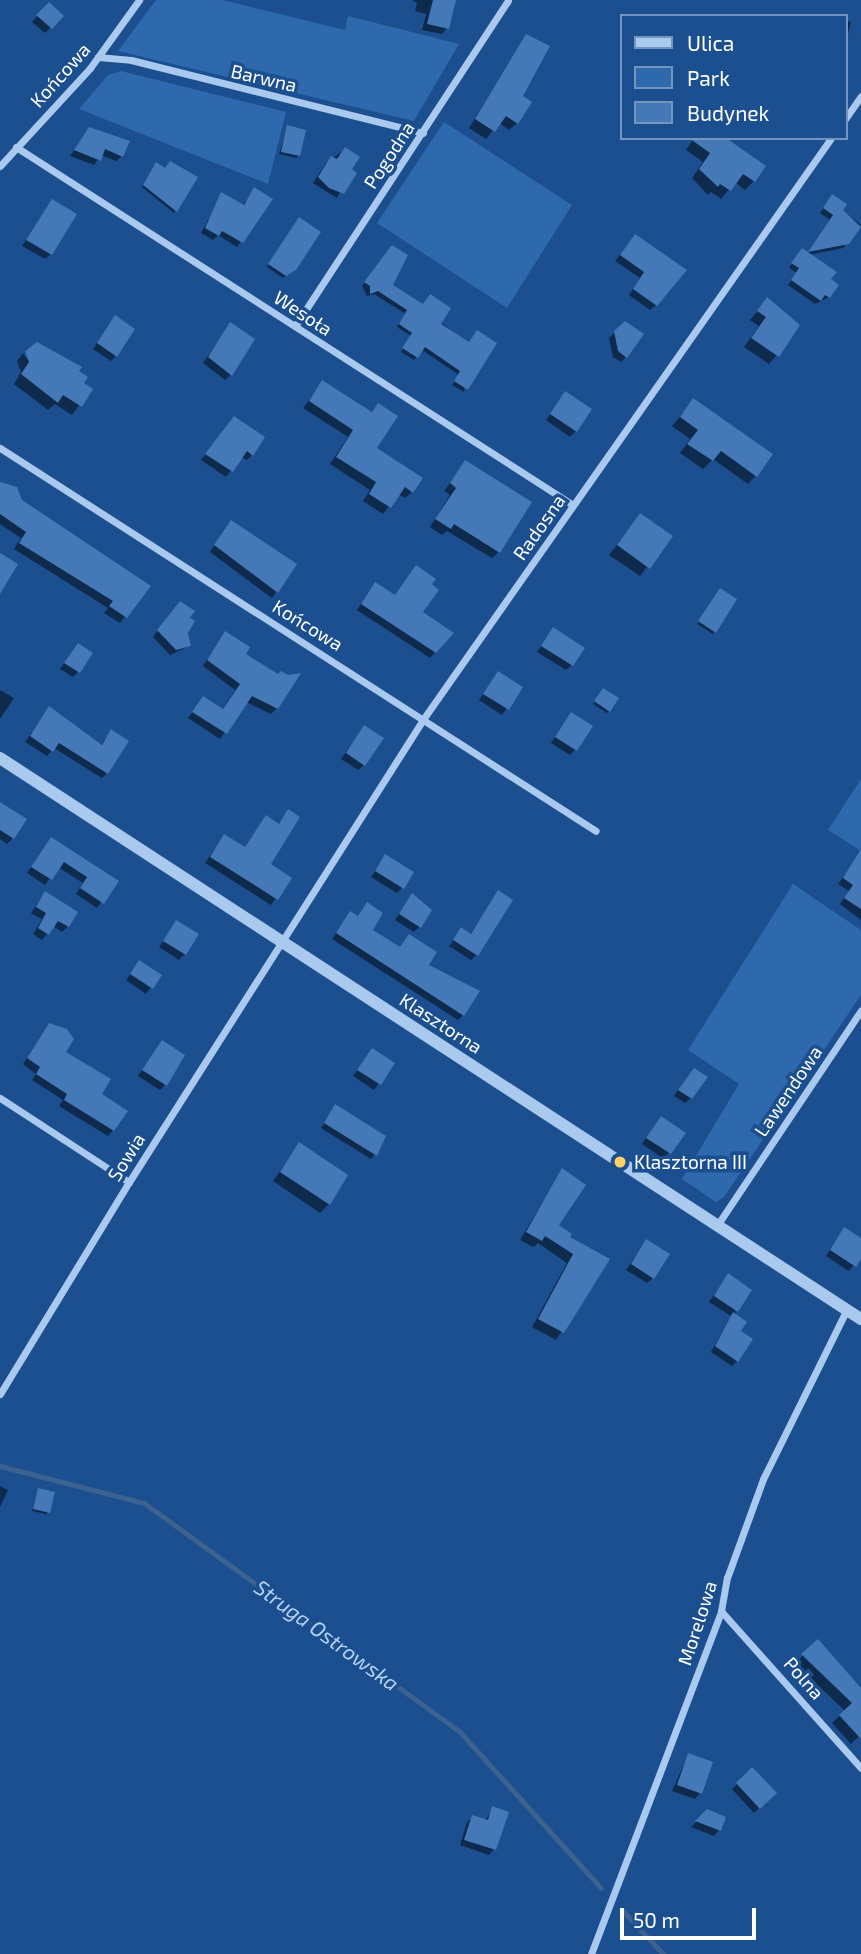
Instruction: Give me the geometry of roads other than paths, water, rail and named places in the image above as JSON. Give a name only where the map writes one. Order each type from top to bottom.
[{"type":"street","name":"Końcowa","points":[[0,166],[98,57],[139,0]]},
{"type":"street","name":"Pogodna","points":[[295,326],[508,0]]},
{"type":"street","name":"Barwna","points":[[98,57],[131,60],[423,133]]},
{"type":"street","points":[[847,116],[861,96]]},
{"type":"street","name":"Radosna","points":[[281,940],[424,718],[830,140]]},
{"type":"street","name":"Wesoła","points":[[16,147],[573,505]]},
{"type":"street","name":"Końcowa","points":[[0,448],[596,831]]},
{"type":"street","name":"Klasztorna","points":[[0,758],[848,1308],[861,1319]]},
{"type":"street","name":"Sowia","points":[[0,1394],[281,940]]},
{"type":"street","name":"Lawendowa","points":[[718,1224],[861,1010]]},
{"type":"street","points":[[0,1098],[129,1182]]},
{"type":"street","name":"Morelowa","points":[[591,1954],[721,1611],[727,1578],[763,1479],[848,1308]]},
{"type":"street","name":"Polna","points":[[721,1611],[861,1768]]},
{"type":"waterway","name":"Struga Ostrowska","points":[[0,1466],[144,1503],[460,1732],[601,1888]]},
{"type":"waterway","name":"Struga Ostrowska","points":[[623,1911],[663,1954]]},
{"type":"place","name":"Klasztorna III","points":[[620,1162]]}]
